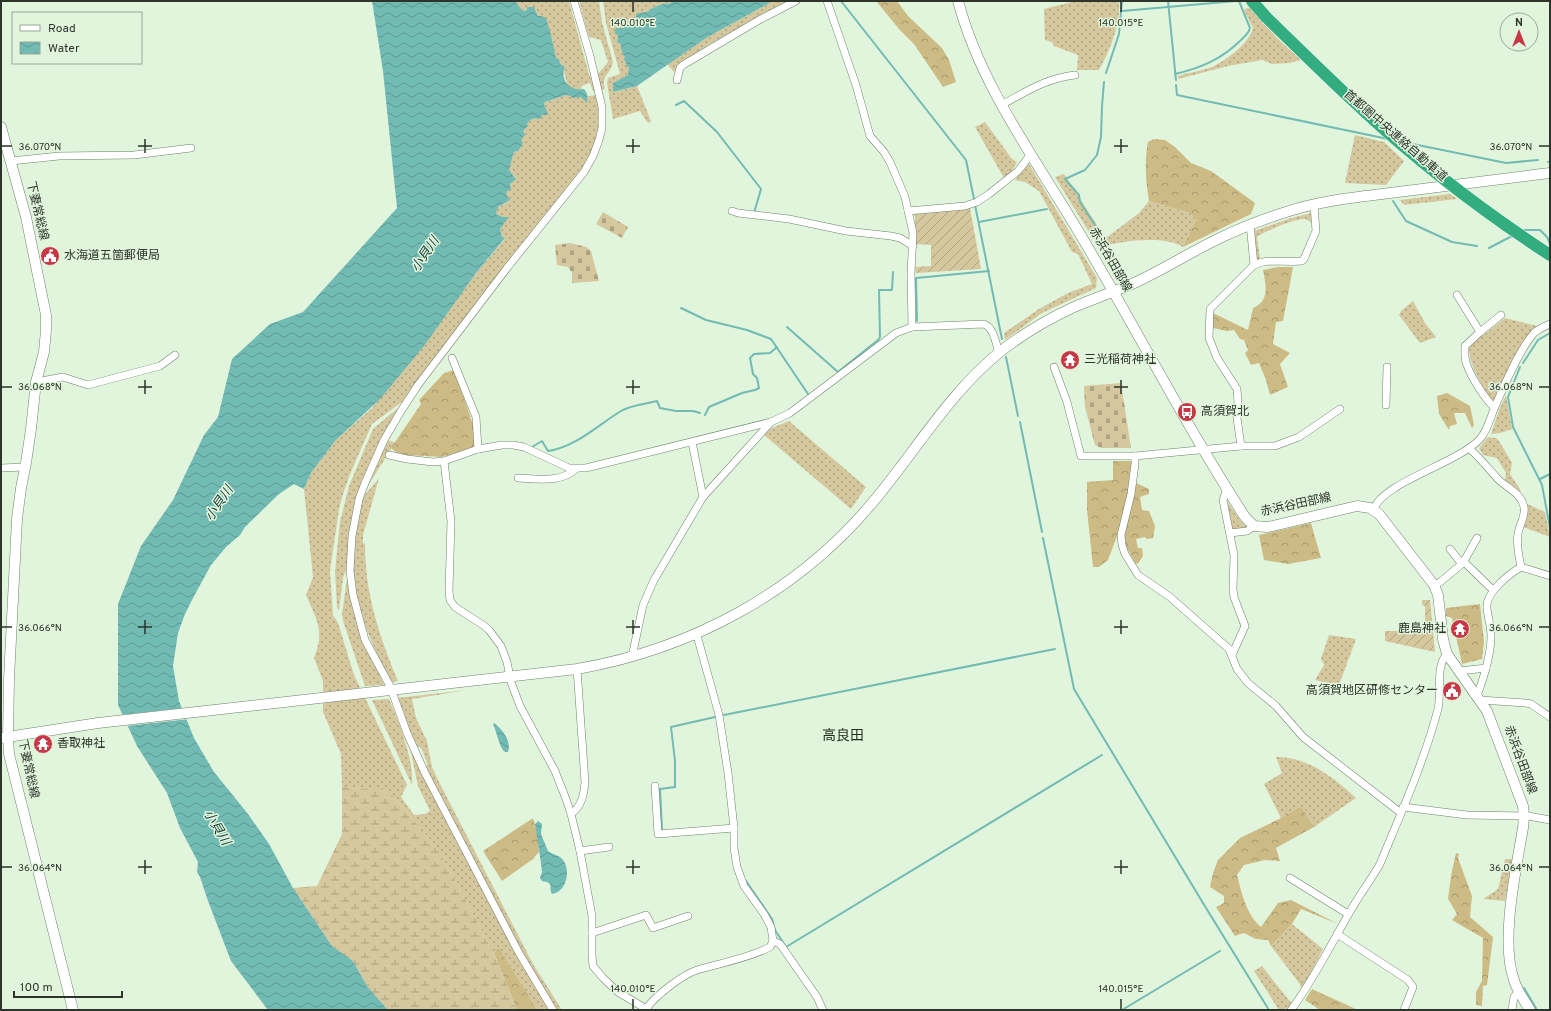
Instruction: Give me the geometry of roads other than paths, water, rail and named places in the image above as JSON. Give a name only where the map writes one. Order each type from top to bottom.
[{"type":"highway","name":"首都圏中央連絡自動車道","points":[[1252,1],[1266,17],[1358,106],[1418,158],[1471,199],[1550,255]]},
{"type":"main road","name":"赤浜谷田部線","points":[[958,1],[975,50],[1001,105],[1114,291],[1134,330],[1245,517],[1254,526],[1268,527],[1357,506],[1366,507],[1374,510],[1434,585],[1440,608],[1443,639],[1447,654],[1487,711],[1523,806],[1524,816],[1511,906],[1509,933],[1510,966],[1519,992],[1530,1010]]},
{"type":"main road","name":"下妻常総線","points":[[1,127],[7,157],[26,218],[46,315],[44,352],[36,382],[31,429],[17,519],[9,679],[4,737],[73,1010]]},
{"type":"main road","points":[[4,737],[110,722],[577,669],[633,657],[695,635],[754,605],[801,572],[842,536],[872,503],[969,381],[984,365],[1045,322],[1074,307],[1148,276],[1220,237],[1250,224],[1292,210],[1360,197],[1550,173]]},
{"type":"street","points":[[553,1010],[519,953],[425,773],[365,640],[353,595],[350,571],[352,536],[359,499],[384,440],[418,385],[507,268],[584,172],[593,156],[602,128],[602,107],[590,56],[574,1]]},
{"type":"street","points":[[677,80],[678,71],[683,65],[759,20],[796,1]]},
{"type":"street","points":[[827,1],[856,84],[870,136],[884,152],[890,162],[905,197],[913,233],[911,272],[912,327]]},
{"type":"street","points":[[1001,105],[1032,87],[1049,80],[1075,75]]},
{"type":"street","points":[[7,157],[134,155],[192,148]]},
{"type":"street","points":[[908,211],[965,206],[977,202],[1018,171],[1031,154]]},
{"type":"street","points":[[1240,446],[1236,411],[1238,402],[1237,389],[1217,358],[1209,338],[1210,309],[1254,265],[1258,263],[1270,262],[1302,261],[1304,259],[1316,231],[1314,205]]},
{"type":"street","points":[[732,211],[789,219],[846,231],[891,236],[900,238],[912,246]]},
{"type":"street","points":[[1250,224],[1254,265]]},
{"type":"street","points":[[1457,296],[1480,332]]},
{"type":"street","points":[[1494,407],[1489,403],[1467,366],[1465,346],[1501,315]]},
{"type":"street","points":[[1374,510],[1382,497],[1409,480],[1470,448],[1483,435],[1494,407],[1526,345],[1534,334],[1550,324]]},
{"type":"street","points":[[389,455],[433,462],[444,461],[478,449],[502,445],[518,445],[560,464],[576,469],[586,468],[772,422],[790,413],[896,333],[912,327],[988,325],[1000,353]]},
{"type":"street","points":[[36,382],[63,377],[88,385],[160,366],[174,355]]},
{"type":"street","points":[[452,358],[476,417],[478,449]]},
{"type":"street","points":[[1054,367],[1067,402],[1081,456],[1135,456],[1240,446],[1275,446],[1299,437],[1340,409]]},
{"type":"street","points":[[1386,406],[1387,367]]},
{"type":"street","points":[[633,657],[644,605],[654,580],[703,497],[772,422]]},
{"type":"street","points":[[692,442],[703,497]]},
{"type":"street","points":[[1470,448],[1482,459],[1498,479],[1516,493],[1522,503],[1524,513],[1517,539],[1521,567]]},
{"type":"street","points":[[1135,456],[1132,488],[1121,535],[1125,554],[1138,575],[1170,597],[1229,649],[1237,669],[1248,683],[1276,706],[1303,738],[1402,810],[1467,815],[1524,816],[1550,820]]},
{"type":"street","points":[[444,461],[451,521],[450,600],[455,607],[486,628],[497,640],[505,654],[510,677],[520,706],[555,771],[571,814],[580,851],[592,916],[592,961],[596,971],[618,992],[647,1010],[660,992],[695,971],[750,956],[768,948],[773,941],[768,921],[741,881],[734,848],[734,828],[719,714],[698,639],[695,635]]},
{"type":"street","points":[[1,468],[25,467]]},
{"type":"street","points":[[518,478],[551,479],[569,475],[576,469]]},
{"type":"street","points":[[1227,488],[1223,500],[1234,554],[1234,593],[1245,626],[1232,654]]},
{"type":"street","points":[[1230,533],[1247,531],[1254,526]]},
{"type":"street","points":[[1434,585],[1462,562],[1477,538]]},
{"type":"street","points":[[1450,549],[1493,590]]},
{"type":"street","points":[[1521,567],[1550,576]]},
{"type":"street","points":[[1521,567],[1493,590],[1487,602],[1486,607],[1491,636],[1490,649],[1479,698],[1531,704],[1550,717]]},
{"type":"street","points":[[1291,1010],[1302,995],[1348,914],[1372,880],[1380,864],[1402,810],[1435,718],[1440,695],[1441,661],[1447,654]]},
{"type":"street","points":[[1460,672],[1486,668]]},
{"type":"street","points":[[571,814],[579,806],[584,794],[586,782],[577,669]]},
{"type":"street","points":[[656,786],[658,834],[734,828]]},
{"type":"street","points":[[580,851],[610,848]]},
{"type":"street","points":[[1290,878],[1348,914]]},
{"type":"street","points":[[592,933],[646,915],[653,928],[688,916]]},
{"type":"street","points":[[1337,934],[1408,980],[1413,987],[1404,1010]]},
{"type":"street","points":[[773,941],[780,944],[817,997],[823,1010]]},
{"type":"street","points":[[1512,1010],[1514,997],[1519,992]]},
{"type":"water","name":"小貝川","points":[[372,1],[515,1],[523,11],[527,10],[527,7],[534,7],[538,16],[546,18],[556,58],[559,59],[560,64],[565,67],[565,81],[575,89],[584,89],[588,97],[587,103],[581,97],[572,98],[571,96],[566,95],[545,102],[544,104],[548,115],[542,115],[540,119],[533,119],[528,122],[528,126],[523,131],[525,135],[521,139],[523,144],[518,151],[514,152],[509,170],[516,179],[510,184],[511,190],[507,191],[506,194],[510,200],[498,207],[496,214],[503,217],[509,217],[500,229],[502,237],[505,238],[476,273],[424,346],[380,399],[335,441],[311,473],[304,489],[294,484],[279,494],[245,527],[240,535],[226,547],[211,565],[185,614],[178,633],[173,666],[179,701],[194,738],[214,772],[248,814],[269,844],[293,888],[332,946],[353,961],[367,986],[388,1010],[268,1010],[231,961],[197,872],[198,862],[180,828],[167,793],[137,746],[118,705],[118,604],[141,546],[173,500],[204,435],[218,417],[232,359],[270,324],[303,312],[397,208],[383,71]]},
{"type":"water","points":[[672,1],[773,1],[706,38],[637,86],[613,92],[613,83],[628,75],[629,67],[625,66],[627,65],[624,59],[625,56],[623,55],[621,45],[617,41],[617,34],[615,34],[616,28],[623,28],[636,19],[636,14],[649,11],[650,9],[662,4],[671,3]]},
{"type":"water","points":[[494,723],[506,736],[509,744],[508,752],[505,752],[501,747],[493,724]]},
{"type":"water","points":[[538,821],[542,824],[541,834],[548,851],[560,857],[566,866],[567,872],[565,884],[562,889],[552,894],[550,884],[542,881],[540,878],[542,872],[535,824]]},
{"type":"waterway","points":[[841,1],[966,160],[974,199]]},
{"type":"waterway","points":[[1106,73],[1119,34],[1122,1]]},
{"type":"waterway","points":[[1168,1],[1176,80]]},
{"type":"waterway","points":[[1122,11],[1236,1]]},
{"type":"waterway","points":[[1175,74],[1194,69],[1219,58],[1234,47],[1247,34],[1250,28],[1239,1]]},
{"type":"waterway","points":[[1095,225],[1080,202],[1079,195],[1065,179],[1085,170],[1097,155],[1101,137],[1104,82]]},
{"type":"waterway","points":[[1176,85],[1177,95],[1388,139]]},
{"type":"waterway","points":[[676,105],[684,101],[717,132],[761,189],[754,213]]},
{"type":"waterway","points":[[1408,143],[1506,163],[1538,160]]},
{"type":"waterway","points":[[1393,201],[1406,221],[1452,242],[1477,246]]},
{"type":"waterway","points":[[975,205],[1002,339]]},
{"type":"waterway","points":[[979,222],[1047,209]]},
{"type":"waterway","points":[[1522,231],[1540,230],[1547,237],[1550,244]]},
{"type":"waterway","points":[[1489,248],[1512,236]]},
{"type":"waterway","points":[[917,321],[916,278],[989,271]]},
{"type":"waterway","points":[[787,327],[838,372],[880,337],[879,290],[892,290],[893,272]]},
{"type":"waterway","points":[[681,308],[706,320],[747,330],[771,339],[808,394]]},
{"type":"waterway","points":[[1523,363],[1538,340],[1550,333]]},
{"type":"waterway","points":[[705,415],[709,407],[742,393],[759,388],[757,378],[753,374],[750,358],[754,354],[770,353],[777,347]]},
{"type":"waterway","points":[[1006,357],[1018,416]]},
{"type":"waterway","points":[[1520,367],[1508,397],[1513,427],[1542,485],[1550,528]]},
{"type":"waterway","points":[[532,447],[542,441],[548,451],[558,449],[586,435],[625,409],[657,401],[660,408],[700,413]]},
{"type":"waterway","points":[[1020,422],[1042,532]]},
{"type":"waterway","points":[[1540,479],[1550,474]]},
{"type":"waterway","points":[[1043,538],[1074,689],[1269,1010]]},
{"type":"waterway","points":[[724,715],[1055,649]]},
{"type":"waterway","points":[[662,830],[660,789],[675,787],[675,761],[671,727],[715,717]]},
{"type":"waterway","points":[[746,881],[772,919],[775,930],[786,947],[1102,755]]},
{"type":"waterway","points":[[1122,1010],[1220,951]]},
{"type":"waterway","points":[[1524,988],[1537,1010]]},
{"type":"place","name":"水海道五箇郵便局","points":[[50,256]]},
{"type":"place","name":"三光稲荷神社","points":[[1070,360]]},
{"type":"place","name":"高須賀北","points":[[1187,412]]},
{"type":"place","name":"鹿島神社","points":[[1460,629]]},
{"type":"place","name":"高須賀地区研修センター","points":[[1452,691]]},
{"type":"place","name":"香取神社","points":[[43,744]]},
{"type":"district","name":"高良田","points":[[843,736]]}]
